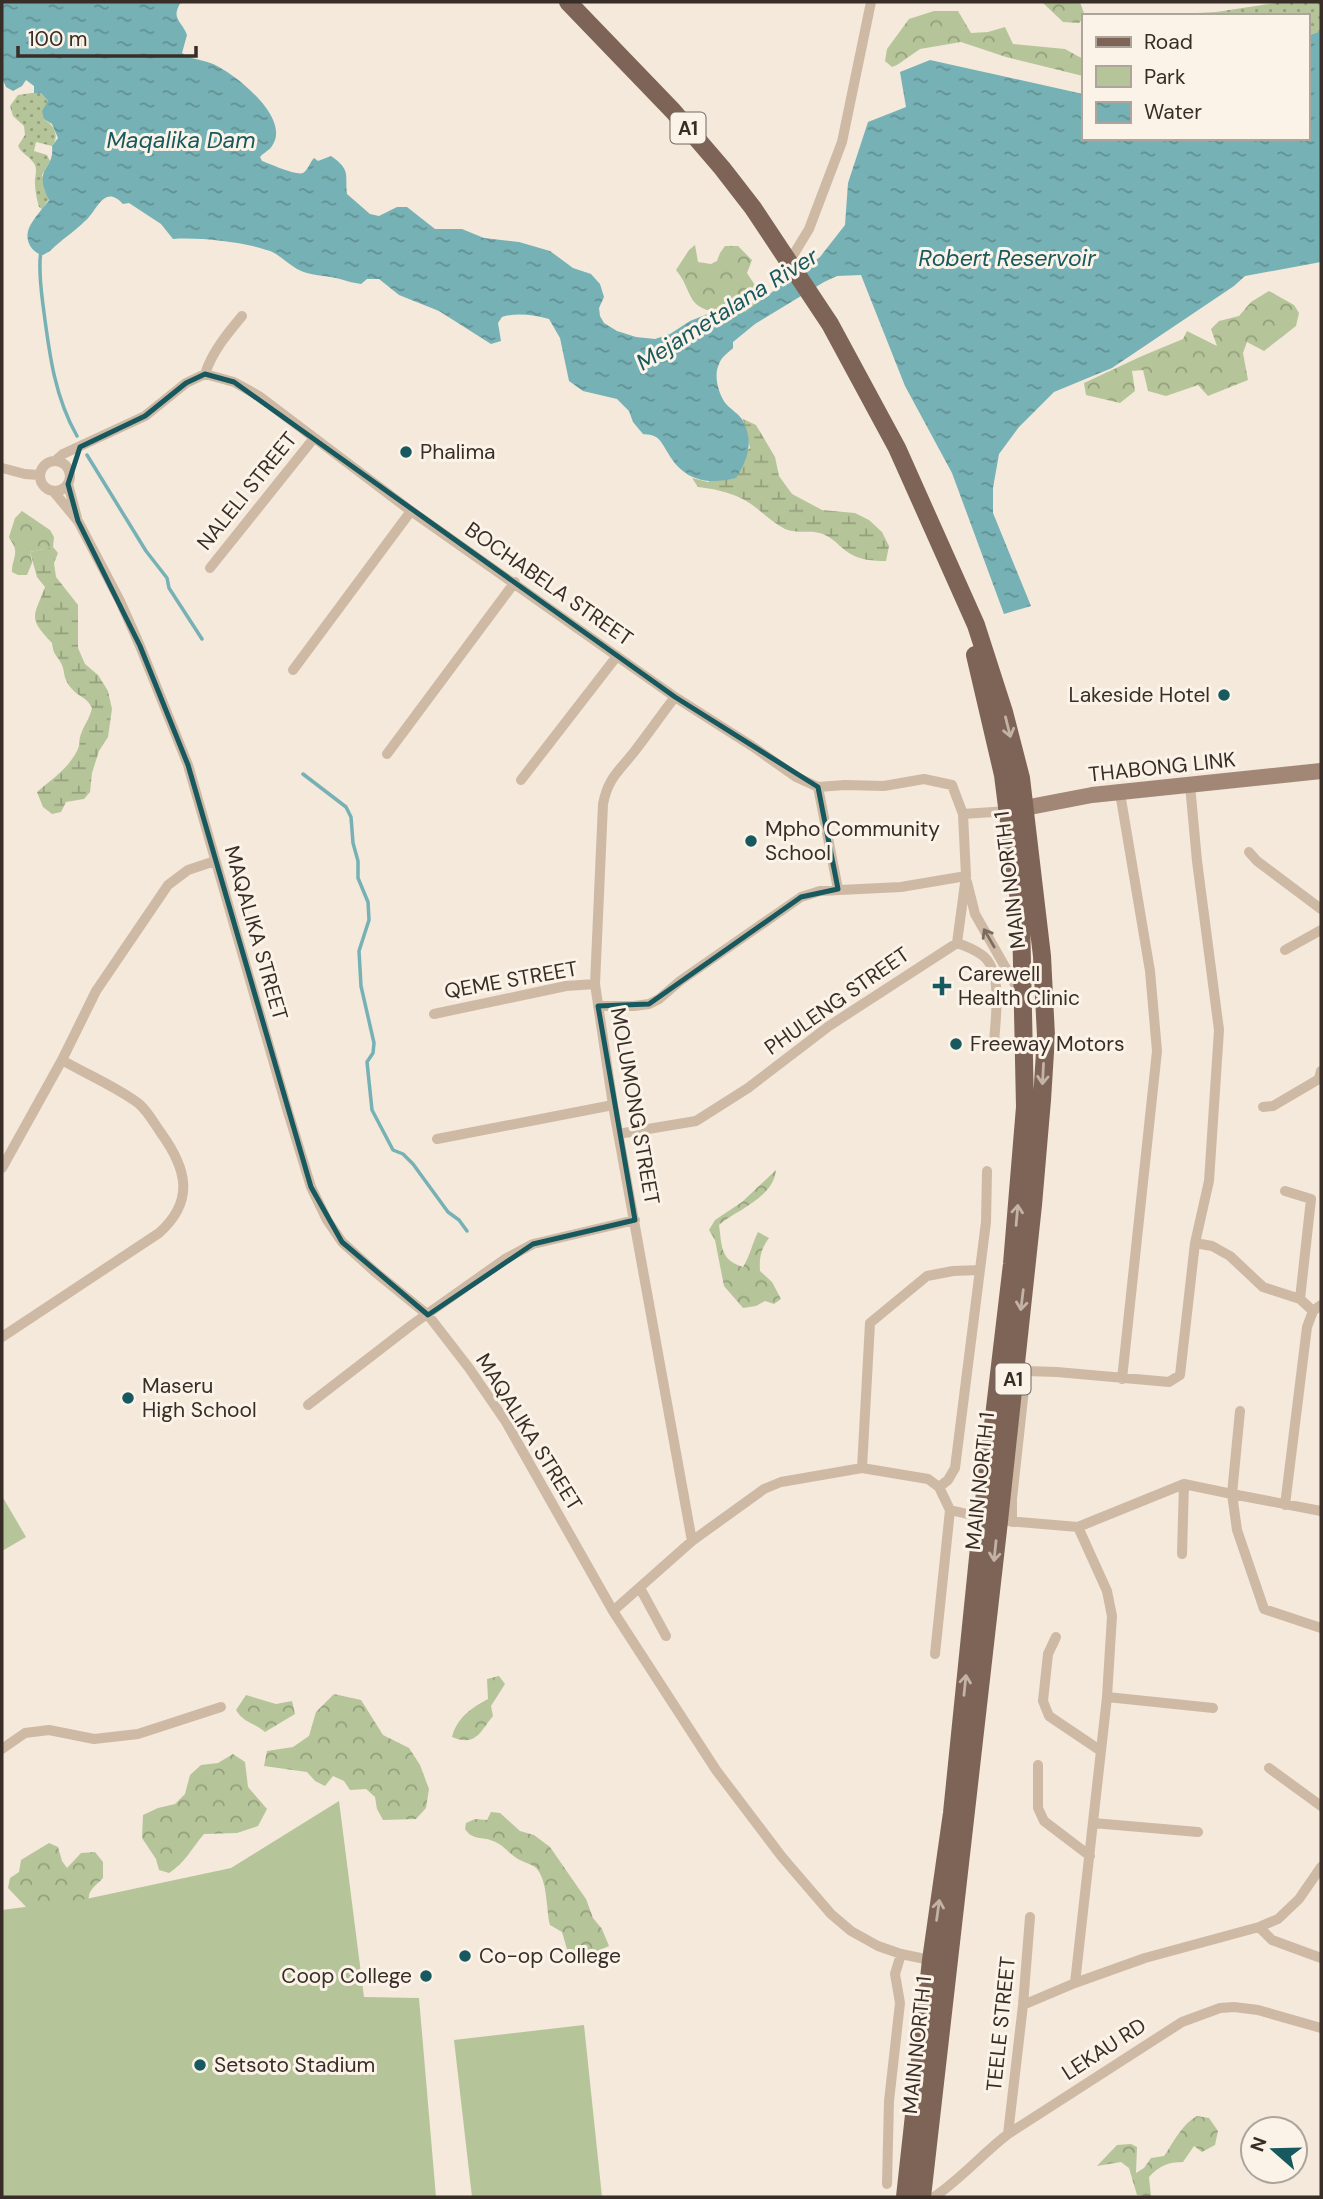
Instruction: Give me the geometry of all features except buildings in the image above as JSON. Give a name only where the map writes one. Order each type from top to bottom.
[{"type":"main road","name":"MAIN NORTH 1","points":[[568,2],[673,111],[722,167],[753,208],[830,324],[897,448],[976,625],[1004,712],[1021,778],[1016,809],[1025,1107],[1012,1264],[998,1520]]},
{"type":"main road","name":"THABONG LINK","points":[[1016,809],[1092,795],[1321,771]]},
{"type":"main road","name":"MAIN NORTH 1","points":[[905,2197],[940,1961],[998,1520],[1033,1205],[1045,1036],[1042,956],[1016,809]]},
{"type":"main road","name":"MAIN NORTH 1","points":[[922,2197],[940,1961]]},
{"type":"street","points":[[791,265],[810,229],[842,142],[871,2]]},
{"type":"street","points":[[80,447],[69,471],[68,484],[62,490],[54,492],[45,488],[39,475],[43,466],[63,454],[145,416],[186,383],[205,374],[209,362],[242,316]]},
{"type":"street","name":"BOCHABELA STREET","points":[[205,374],[234,382],[258,396],[411,511],[675,697],[796,777],[818,787]]},
{"type":"street","name":"NALELI STREET","points":[[210,568],[314,438]]},
{"type":"street","points":[[55,461],[64,464],[69,471]]},
{"type":"street","points":[[2,468],[39,475]]},
{"type":"street","name":"MAQALIKA STREET","points":[[68,484],[78,521],[140,646],[188,765],[288,1112],[311,1187],[327,1220],[342,1242],[374,1272],[428,1315],[469,1368],[506,1422],[613,1611],[716,1770],[803,1882],[850,1931],[878,1946],[901,1954],[940,1961]]},
{"type":"street","name":"MAQALIKA STREET","points":[[54,492],[78,521]]},
{"type":"street","points":[[293,670],[411,511]]},
{"type":"street","points":[[387,754],[514,582]]},
{"type":"street","points":[[521,780],[617,656]]},
{"type":"street","name":"MOLUMONG STREET","points":[[675,697],[613,776],[606,789],[602,817],[595,984],[618,1134],[692,1541]]},
{"type":"street","points":[[838,890],[818,787],[884,786],[924,779],[952,785],[963,814],[966,876],[957,943],[983,956],[991,964],[995,976],[994,1044]]},
{"type":"street","points":[[998,1520],[1012,1499],[1026,1371],[1169,1382],[1180,1375],[1195,1243],[1209,1181],[1219,1030],[1190,785]]},
{"type":"street","points":[[1120,793],[1150,971],[1157,1051],[1122,1379]]},
{"type":"street","points":[[963,814],[1016,809]]},
{"type":"street","points":[[1250,852],[1321,909]]},
{"type":"street","points":[[3,1165],[62,1060],[96,991],[168,885],[188,870],[215,861]]},
{"type":"street","points":[[598,1006],[649,1004],[802,897],[820,891],[901,887],[966,876]]},
{"type":"street","points":[[966,876],[975,914],[1022,996]]},
{"type":"street","points":[[1285,950],[1321,930]]},
{"type":"street","name":"PHULENG STREET","points":[[618,1134],[696,1121],[748,1088],[828,1026],[957,943]]},
{"type":"street","name":"QEME STREET","points":[[434,1014],[566,986],[595,984]]},
{"type":"street","points":[[2,1337],[159,1233],[178,1212],[183,1199],[183,1186],[174,1152],[139,1104],[62,1060]]},
{"type":"street","points":[[1264,1107],[1273,1106],[1320,1077]]},
{"type":"street","points":[[437,1139],[613,1105]]},
{"type":"street","points":[[939,1487],[948,1480],[955,1468],[986,1222],[987,1171]]},
{"type":"street","points":[[1286,1191],[1311,1199],[1300,1299]]},
{"type":"street","points":[[308,1405],[413,1324],[505,1259],[533,1244],[635,1220]]},
{"type":"street","points":[[1195,1243],[1212,1246],[1230,1256],[1263,1287],[1300,1299],[1317,1308],[1307,1327],[1285,1504]]},
{"type":"street","points":[[862,1468],[870,1323],[927,1276],[980,1270]]},
{"type":"street","points":[[1240,1412],[1232,1494],[1237,1530],[1264,1609],[1321,1628]]},
{"type":"street","points":[[613,1611],[692,1541],[764,1489],[791,1479],[862,1468],[928,1479],[939,1487],[950,1510],[935,1654]]},
{"type":"street","points":[[950,1510],[998,1520],[1078,1527],[1184,1484],[1321,1511]]},
{"type":"street","points":[[1182,1553],[1184,1484]]},
{"type":"street","points":[[1075,1983],[1107,1697],[1112,1616],[1107,1591],[1078,1527]]},
{"type":"street","points":[[640,1588],[666,1636]]},
{"type":"street","points":[[1056,1637],[1048,1654],[1043,1701],[1049,1716],[1101,1751]]},
{"type":"street","points":[[1107,1697],[1213,1708]]},
{"type":"street","points":[[2,1749],[25,1732],[49,1730],[94,1739],[138,1734],[220,1707]]},
{"type":"street","points":[[1038,1765],[1038,1808],[1044,1821],[1090,1856]]},
{"type":"street","points":[[1269,1768],[1321,1806]]},
{"type":"street","points":[[1093,1823],[1198,1832]]},
{"type":"street","points":[[1023,2005],[1145,1958],[1259,1927],[1278,1919],[1298,1899],[1321,1867]]},
{"type":"street","name":"TEELE STREET","points":[[1008,2134],[1030,1917]]},
{"type":"street","points":[[1259,1927],[1272,1940],[1321,1958]]},
{"type":"street","points":[[887,2184],[889,2102],[900,2003],[895,1974],[901,1954]]},
{"type":"street","name":"LEKAU RD","points":[[934,2197],[1008,2134],[1182,2022],[1220,2008],[1234,2007],[1258,2010],[1321,2028]]},
{"type":"highlighted area","points":[[205,374],[234,382],[675,697],[818,787],[838,889],[801,897],[649,1004],[598,1006],[635,1220],[533,1244],[428,1315],[342,1242],[311,1187],[188,765],[140,646],[78,521],[68,484],[80,447],[145,416],[186,383]]},
{"type":"green space","points":[[1042,2],[1080,2],[1084,14],[1082,14],[1082,20],[1079,23],[1063,22]]},
{"type":"green space","points":[[1282,2],[1321,2],[1321,31],[1309,34],[1309,14],[1196,14]]},
{"type":"green space","points":[[934,11],[958,11],[971,33],[1005,27],[1013,44],[1065,49],[1082,58],[1082,76],[1006,57],[961,42],[920,49],[892,67],[885,61],[887,49],[909,19]]},
{"type":"green space","points":[[41,93],[48,101],[44,119],[51,124],[56,135],[52,146],[36,142],[34,151],[47,155],[50,161],[42,175],[49,199],[42,209],[39,207],[36,193],[35,165],[18,146],[25,135],[24,126],[13,116],[10,106],[18,95]]},
{"type":"green space","points":[[695,245],[698,262],[711,264],[717,261],[725,246],[738,246],[752,260],[747,273],[764,299],[745,312],[732,314],[708,311],[696,304],[676,270]]},
{"type":"green space","points":[[1269,291],[1294,305],[1299,313],[1296,326],[1264,351],[1247,342],[1243,353],[1248,380],[1208,396],[1198,385],[1166,396],[1148,391],[1143,370],[1132,371],[1135,391],[1120,403],[1086,395],[1084,383],[1183,339],[1187,331],[1217,346],[1211,329],[1219,321],[1239,316],[1251,302]]},
{"type":"green space","points":[[743,419],[756,425],[775,457],[779,476],[792,494],[822,510],[855,513],[869,520],[882,532],[889,546],[886,561],[867,560],[853,555],[822,534],[785,529],[737,496],[698,487],[692,478],[708,482],[750,448]]},
{"type":"green space","points":[[22,511],[50,530],[54,537],[53,547],[30,552],[32,563],[27,575],[12,572],[15,549],[9,537],[15,518]]},
{"type":"green space","points":[[53,547],[58,553],[54,563],[56,577],[78,605],[78,648],[85,664],[98,675],[108,691],[112,709],[108,737],[99,751],[92,773],[90,792],[84,799],[66,802],[61,812],[52,814],[43,807],[37,792],[72,760],[92,708],[65,679],[52,643],[36,622],[36,611],[45,587],[37,577],[30,552]]},
{"type":"green space","points":[[776,1170],[773,1180],[762,1195],[719,1225],[726,1256],[743,1267],[758,1232],[769,1238],[761,1253],[760,1271],[772,1282],[781,1299],[774,1304],[765,1301],[743,1308],[724,1286],[715,1240],[709,1230],[715,1220],[742,1202]]},
{"type":"green space","points":[[2,1496],[26,1537],[2,1551]]},
{"type":"green space","points":[[499,1676],[505,1684],[491,1706],[493,1716],[472,1739],[460,1740],[452,1737],[457,1724],[466,1714],[488,1699],[487,1679]]},
{"type":"green space","points":[[334,1694],[361,1700],[383,1735],[409,1748],[420,1765],[429,1789],[426,1808],[416,1819],[383,1820],[375,1797],[366,1789],[350,1790],[344,1781],[333,1776],[325,1786],[315,1781],[307,1772],[264,1766],[267,1751],[293,1747],[309,1736],[316,1712]]},
{"type":"green space","points":[[246,1695],[276,1704],[292,1701],[295,1714],[265,1732],[236,1710]]},
{"type":"green space","points":[[233,1754],[245,1762],[248,1787],[267,1809],[258,1826],[237,1833],[204,1834],[184,1860],[169,1873],[159,1870],[156,1859],[142,1838],[143,1815],[175,1804],[185,1794],[190,1775],[201,1765],[218,1763]]},
{"type":"green space","name":"Setsoto Stadium","points":[[339,1801],[364,1997],[419,1998],[436,2197],[2,2197],[2,1910],[86,1899],[231,1868]]},
{"type":"green space","points":[[491,1812],[500,1813],[520,1831],[534,1835],[550,1847],[586,1899],[609,1946],[579,1959],[572,1966],[562,1932],[550,1925],[539,1872],[499,1844],[474,1837],[465,1829],[466,1823],[475,1819],[487,1820]]},
{"type":"green space","points":[[49,1843],[58,1847],[67,1868],[81,1853],[95,1852],[103,1862],[103,1878],[90,1892],[89,1902],[28,1909],[8,1888],[10,1878],[19,1872],[21,1860]]},
{"type":"green space","points":[[584,2025],[602,2197],[472,2197],[454,2040]]},
{"type":"green space","points":[[1197,2116],[1209,2118],[1218,2131],[1215,2145],[1202,2152],[1194,2146],[1183,2162],[1164,2165],[1156,2170],[1149,2177],[1151,2197],[1137,2195],[1129,2168],[1121,2162],[1097,2166],[1117,2145],[1131,2144],[1137,2147],[1136,2173],[1144,2168],[1151,2158],[1164,2156],[1182,2129]]},
{"type":"water","points":[[2,2],[181,2],[177,16],[187,35],[182,53],[222,69],[246,87],[268,110],[276,135],[271,148],[260,157],[262,161],[303,173],[314,158],[318,161],[331,156],[344,169],[347,194],[370,214],[379,216],[397,207],[407,207],[435,229],[462,229],[484,238],[519,242],[550,251],[573,268],[591,274],[600,284],[604,297],[599,308],[604,323],[617,331],[636,337],[655,339],[710,313],[745,312],[820,257],[845,225],[848,183],[868,122],[906,107],[900,72],[930,60],[1082,94],[1082,140],[1309,140],[1309,36],[1321,31],[1321,262],[1245,276],[1112,368],[1054,392],[1019,427],[999,454],[993,488],[993,513],[1031,606],[1004,614],[952,473],[905,386],[861,275],[837,276],[824,282],[755,324],[733,342],[733,348],[719,364],[717,380],[724,401],[742,419],[748,436],[748,450],[736,478],[715,481],[697,479],[681,470],[659,439],[643,434],[633,422],[629,411],[617,399],[583,391],[569,381],[560,338],[549,319],[526,315],[502,317],[498,323],[501,341],[491,344],[439,311],[399,295],[379,279],[355,283],[302,271],[274,253],[248,245],[173,239],[161,224],[129,203],[123,204],[111,196],[101,201],[85,221],[50,251],[43,255],[35,252],[28,242],[29,228],[49,200],[44,189],[43,175],[52,154],[52,146],[58,138],[52,124],[44,119],[42,111],[48,101],[41,93],[34,93],[34,86],[26,80],[13,91],[6,87],[2,78]]},
{"type":"waterway","points":[[41,251],[41,285],[50,356],[63,405],[77,436]]},
{"type":"waterway","points":[[87,455],[146,551],[167,578],[169,588],[202,639]]},
{"type":"waterway","points":[[303,774],[346,807],[351,817],[358,878],[368,902],[369,920],[359,951],[361,986],[374,1043],[373,1053],[367,1062],[372,1110],[393,1150],[403,1154],[413,1164],[448,1212],[459,1220],[467,1231]]},
{"type":"place","name":"Phalima","points":[[406,452]]},
{"type":"place","name":"Lakeside Hotel","points":[[1224,695]]},
{"type":"place","name":"Mpho Community School","points":[[751,841]]},
{"type":"place","name":"Carewell Health Clinic","points":[[942,986]]},
{"type":"place","name":"Freeway Motors","points":[[956,1044]]},
{"type":"place","name":"Maseru High School","points":[[128,1398]]},
{"type":"place","name":"Co-op College","points":[[465,1956]]},
{"type":"place","name":"Coop College","points":[[426,1976]]},
{"type":"place","name":"Setsoto Stadium","points":[[200,2065]]},
{"type":"water label","name":"Maqalika Dam","points":[[181,140]]},
{"type":"water label","name":"Robert Reservoir","points":[[1007,258]]},
{"type":"water label","name":"Mejametalana River","points":[[727,309]]}]
